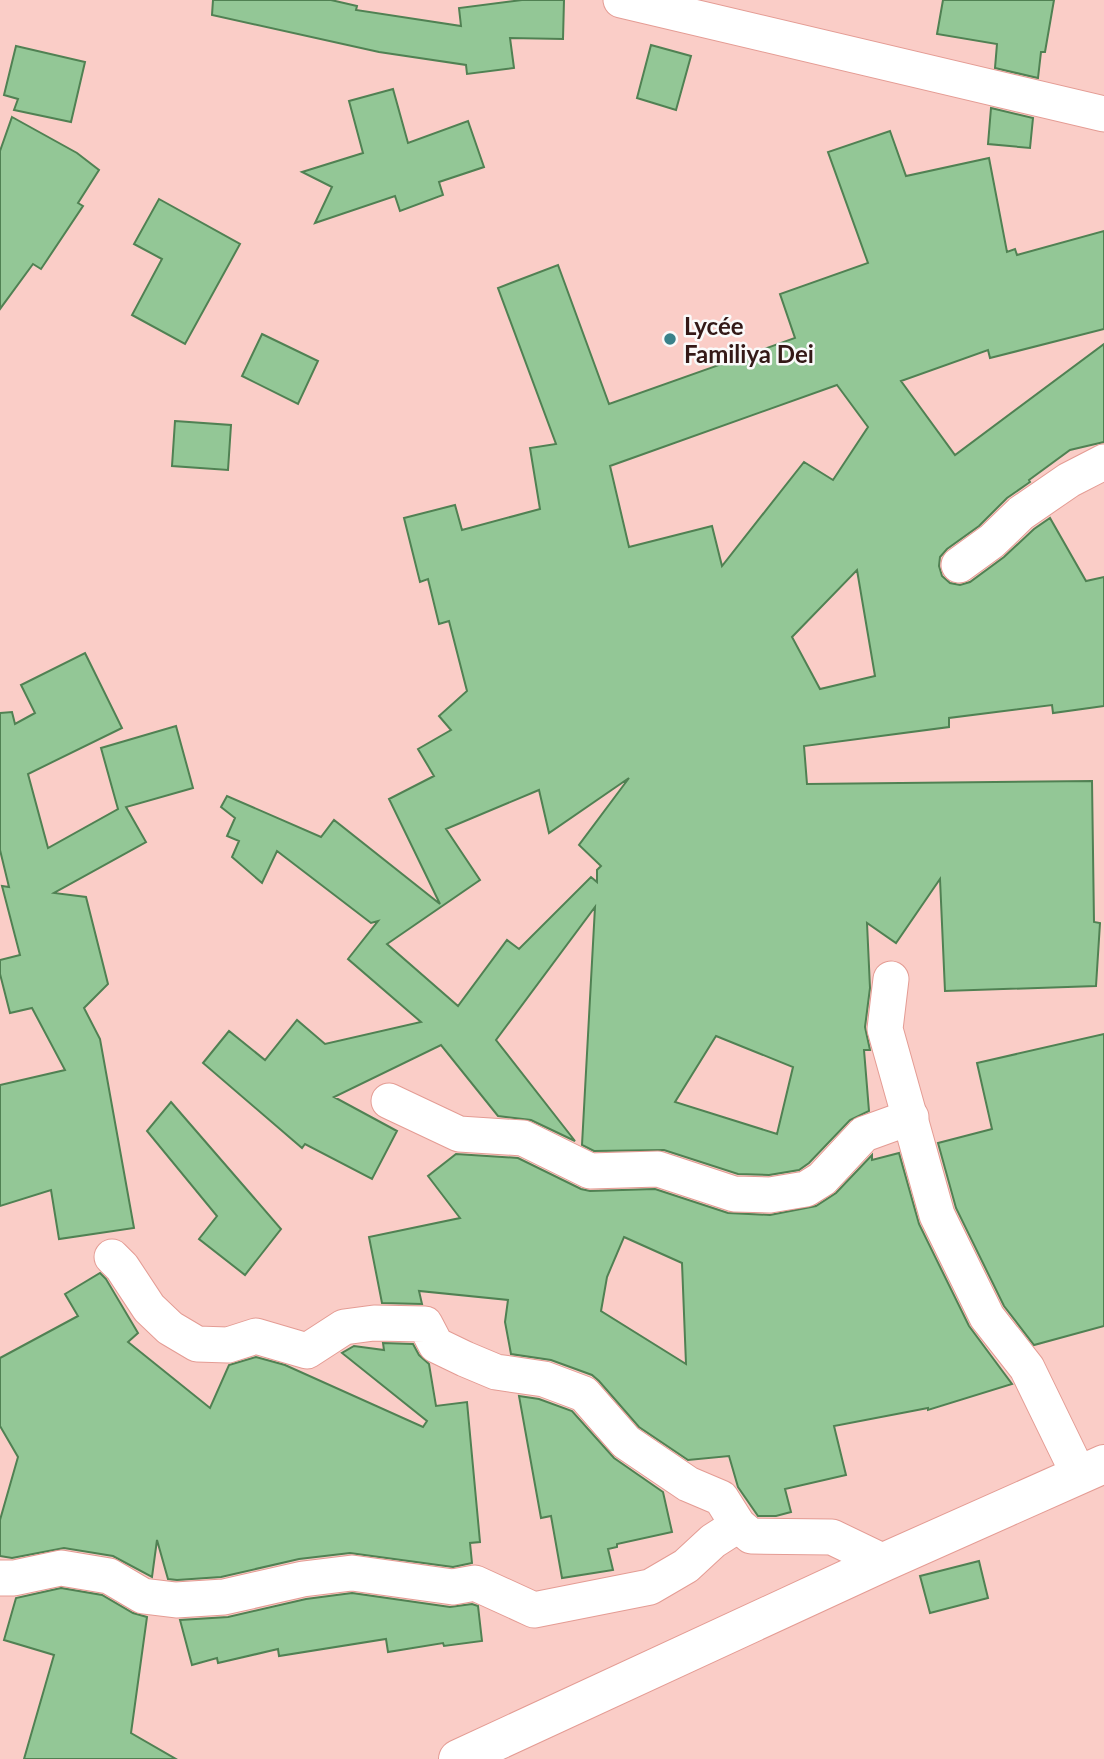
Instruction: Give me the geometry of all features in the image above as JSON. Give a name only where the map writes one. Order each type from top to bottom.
[{"type":"street","points":[[621,0],[1104,114]]},
{"type":"street","points":[[959,565],[992,541],[1021,513],[1069,481],[1104,462]]},
{"type":"street","points":[[458,1759],[884,1562],[1092,1470],[1027,1368],[987,1317],[937,1215],[885,1029],[891,979]]},
{"type":"street","points":[[389,1101],[459,1134],[523,1138],[590,1171],[658,1168],[734,1194],[770,1195],[806,1189],[822,1179],[864,1134],[911,1117]]},
{"type":"street","points":[[112,1258],[122,1267],[149,1308],[170,1328],[197,1344],[228,1345],[256,1336],[307,1351],[344,1327],[374,1323],[425,1324],[436,1345],[465,1359],[496,1372],[544,1379],[584,1394],[626,1442],[688,1484],[721,1498],[738,1525],[751,1536],[832,1537],[884,1562]]},
{"type":"street","points":[[0,1578],[14,1578],[61,1568],[109,1576],[143,1596],[176,1600],[224,1597],[303,1579],[352,1573],[453,1587],[475,1583],[534,1609],[650,1587],[686,1566],[713,1541],[738,1525]]},
{"type":"building","points":[[213,0],[331,0],[357,6],[356,10],[461,26],[459,8],[522,0],[564,0],[563,39],[510,38],[514,68],[467,74],[466,65],[379,52],[212,15]]},
{"type":"building","points":[[943,0],[1054,0],[1045,52],[1041,52],[1038,78],[995,68],[997,44],[937,34]]},
{"type":"building","points":[[651,45],[691,56],[676,110],[637,98]]},
{"type":"building","points":[[16,46],[85,62],[71,122],[14,110],[18,99],[4,95]]},
{"type":"building","points":[[393,89],[408,143],[468,121],[484,167],[439,182],[443,195],[400,211],[395,196],[315,223],[332,187],[302,172],[363,153],[349,101]]},
{"type":"building","points":[[991,108],[1033,118],[1030,148],[988,144]]},
{"type":"building","points":[[12,117],[77,153],[99,170],[78,203],[83,206],[41,269],[33,264],[0,309],[0,151]]},
{"type":"building","points":[[890,131],[906,176],[989,158],[1007,252],[1015,249],[1017,255],[1104,231],[1104,329],[990,358],[988,350],[901,381],[955,455],[1104,344],[1104,442],[1070,450],[1029,480],[1030,482],[1007,498],[979,526],[947,549],[940,557],[939,566],[942,576],[950,583],[960,585],[970,582],[1050,518],[1086,581],[1104,577],[1104,706],[1053,713],[1052,705],[949,718],[949,727],[804,746],[807,784],[1092,781],[1094,922],[1100,923],[1096,986],[945,991],[940,879],[896,943],[867,923],[870,988],[865,1027],[870,1050],[864,1050],[869,1111],[850,1120],[799,1170],[769,1175],[738,1174],[664,1150],[594,1151],[582,1145],[595,907],[496,1040],[575,1141],[531,1120],[498,1116],[441,1045],[334,1097],[397,1131],[372,1179],[305,1144],[302,1148],[203,1063],[229,1031],[265,1060],[297,1020],[325,1044],[421,1022],[348,959],[378,921],[371,923],[277,851],[262,883],[232,857],[239,841],[227,836],[235,818],[221,807],[227,796],[321,837],[334,820],[440,904],[389,799],[434,776],[418,749],[451,730],[439,716],[467,691],[449,621],[439,624],[428,579],[420,582],[404,518],[455,505],[462,530],[540,509],[530,448],[556,444],[498,288],[558,265],[609,404],[795,338],[780,294],[868,263],[828,152]],"holes":[[[837,385],[868,427],[833,480],[804,462],[722,566],[712,526],[629,547],[610,466]],[[857,570],[875,676],[820,689],[792,637]],[[629,778],[579,845],[601,866],[597,870],[597,882],[591,877],[519,949],[507,940],[458,1006],[387,944],[480,880],[446,829],[539,790],[549,833]],[[716,1036],[793,1067],[777,1134],[675,1102]]]},
{"type":"building","points":[[159,199],[240,244],[185,344],[132,315],[162,259],[134,244]]},
{"type":"building","points":[[262,334],[318,361],[298,404],[242,376]]},
{"type":"building","points":[[175,421],[231,425],[228,470],[172,466]]},
{"type":"building","points":[[85,653],[122,728],[28,774],[48,848],[118,809],[101,748],[176,726],[193,788],[126,807],[146,842],[54,893],[86,897],[108,984],[84,1008],[100,1039],[134,1228],[59,1239],[51,1190],[0,1206],[0,1085],[65,1070],[32,1008],[10,1013],[0,974],[0,960],[20,955],[2,886],[9,887],[0,850],[0,713],[12,712],[15,724],[35,713],[21,685]]},
{"type":"building","points":[[1104,1034],[1104,1326],[1034,1345],[1004,1306],[956,1208],[938,1143],[992,1129],[977,1063]]},
{"type":"building","points":[[171,1102],[281,1229],[245,1275],[199,1239],[217,1216],[147,1131]]},
{"type":"building","points":[[899,1153],[919,1224],[969,1326],[1012,1384],[928,1410],[834,1426],[846,1475],[785,1489],[791,1512],[776,1516],[758,1516],[738,1487],[729,1456],[688,1460],[639,1427],[592,1375],[551,1360],[511,1354],[505,1322],[508,1300],[419,1291],[422,1304],[382,1303],[369,1237],[460,1218],[428,1176],[456,1154],[518,1158],[590,1191],[655,1189],[728,1213],[770,1215],[816,1206],[836,1193],[872,1155],[872,1160]],"holes":[[[624,1237],[682,1263],[686,1364],[601,1311],[607,1277]]]},
{"type":"building","points":[[100,1273],[138,1333],[128,1342],[210,1408],[229,1365],[256,1357],[285,1365],[423,1427],[427,1421],[342,1353],[354,1346],[384,1350],[383,1343],[413,1344],[419,1355],[429,1364],[436,1406],[467,1402],[480,1542],[470,1543],[472,1563],[453,1567],[350,1553],[299,1559],[221,1577],[177,1580],[168,1579],[157,1540],[152,1577],[113,1556],[64,1548],[12,1558],[0,1556],[0,1520],[18,1457],[0,1426],[0,1358],[78,1316],[65,1294]]},
{"type":"building","points":[[519,1396],[539,1399],[572,1411],[614,1458],[663,1492],[672,1532],[617,1544],[617,1547],[608,1549],[613,1570],[562,1578],[551,1516],[541,1518]]},
{"type":"building","points":[[979,1561],[988,1598],[930,1613],[920,1576]]},
{"type":"building","points":[[61,1588],[102,1595],[133,1613],[147,1617],[131,1733],[176,1759],[24,1759],[54,1655],[4,1640],[16,1598]]},
{"type":"building","points":[[352,1593],[450,1607],[472,1604],[478,1606],[482,1641],[444,1646],[443,1643],[388,1652],[386,1639],[279,1656],[278,1649],[218,1663],[217,1658],[192,1665],[180,1620],[228,1617],[306,1599]]},
{"type":"place","name":"Lycée Familiya Dei","points":[[670,339]]}]
